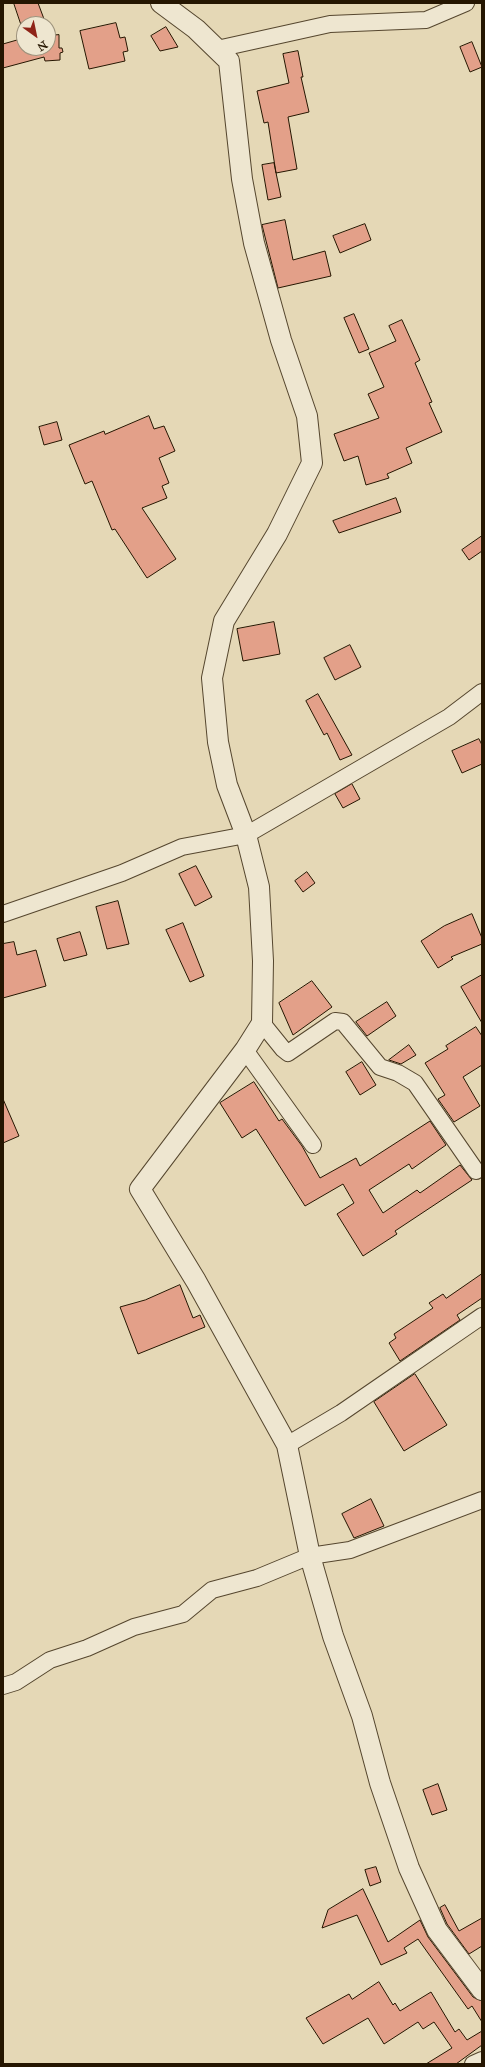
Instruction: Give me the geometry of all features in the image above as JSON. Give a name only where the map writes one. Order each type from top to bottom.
[{"type":"street","points":[[160,3],[196,29],[229,60],[242,179],[254,243],[281,340],[307,416],[312,463],[277,534],[224,621],[212,678],[220,749],[227,785],[246,835],[259,887],[263,961],[262,1023],[246,1050],[140,1189],[196,1281],[287,1445],[310,1556],[333,1636],[362,1716],[380,1783],[409,1868],[438,1930],[482,1990]]},
{"type":"street","points":[[217,49],[330,24],[426,20],[466,3]]},
{"type":"street","points":[[3,914],[122,873],[182,847],[246,835],[449,718],[482,692]]},
{"type":"street","points":[[262,1023],[288,1053],[335,1021],[343,1022],[380,1067],[398,1073],[415,1083],[476,1170]]},
{"type":"street","points":[[246,1050],[313,1145]]},
{"type":"street","points":[[287,1445],[341,1413],[482,1316]]},
{"type":"street","points":[[3,1686],[16,1682],[50,1660],[87,1648],[134,1627],[183,1614],[212,1590],[257,1578],[310,1556],[350,1550],[482,1500]]},
{"type":"street","points":[[473,2064],[482,2060]]},
{"type":"building","points":[[14,3],[38,3],[43,16],[18,16]]},
{"type":"building","points":[[116,23],[120,38],[125,37],[128,51],[123,52],[125,61],[89,69],[80,31]]},
{"type":"building","points":[[166,27],[178,47],[160,51],[151,36]]},
{"type":"building","points":[[56,35],[59,35],[59,48],[62,48],[63,52],[60,53],[60,60],[45,61],[44,57],[3,68],[3,44],[16,40],[16,56],[56,56]]},
{"type":"building","points":[[472,42],[482,67],[470,72],[460,47]]},
{"type":"building","points":[[298,51],[303,77],[301,77],[309,112],[288,117],[297,169],[276,173],[268,122],[264,123],[257,91],[289,83],[283,54]]},
{"type":"building","points":[[274,163],[281,197],[268,200],[262,165]]},
{"type":"building","points":[[285,220],[293,260],[325,251],[331,276],[278,288],[262,225]]},
{"type":"building","points":[[365,224],[371,240],[340,253],[333,236]]},
{"type":"building","points":[[354,314],[369,349],[359,353],[344,318]]},
{"type":"building","points":[[402,320],[420,360],[415,363],[432,402],[429,403],[442,432],[406,448],[412,463],[387,474],[389,478],[366,485],[358,456],[344,461],[334,434],[379,418],[368,394],[384,387],[369,353],[396,341],[389,326]]},
{"type":"building","points":[[149,416],[154,429],[164,426],[175,451],[159,458],[169,483],[162,486],[167,498],[142,508],[176,559],[147,578],[115,529],[112,530],[92,481],[85,484],[69,445],[104,431],[105,434]]},
{"type":"building","points":[[57,422],[62,440],[44,445],[39,427]]},
{"type":"building","points":[[396,498],[401,512],[339,533],[333,521]]},
{"type":"building","points":[[482,536],[482,551],[469,560],[462,550]]},
{"type":"building","points":[[274,622],[280,654],[243,661],[237,629]]},
{"type":"building","points":[[350,645],[361,667],[335,680],[324,658]]},
{"type":"building","points":[[318,694],[352,755],[340,760],[327,733],[324,735],[306,701]]},
{"type":"building","points":[[479,739],[482,745],[482,764],[462,773],[452,751]]},
{"type":"building","points":[[352,784],[360,799],[343,808],[335,794]]},
{"type":"building","points":[[196,866],[212,897],[195,906],[179,874]]},
{"type":"building","points":[[307,872],[315,883],[303,892],[295,881]]},
{"type":"building","points":[[118,901],[129,944],[107,949],[96,907]]},
{"type":"building","points":[[472,914],[482,938],[482,944],[451,957],[453,959],[438,968],[421,941],[444,926]]},
{"type":"building","points":[[183,923],[204,976],[190,982],[166,930]]},
{"type":"building","points":[[80,932],[87,955],[64,961],[57,939]]},
{"type":"building","points":[[14,942],[17,955],[36,950],[46,986],[3,998],[3,944]]},
{"type":"building","points":[[482,975],[482,1023],[461,987]]},
{"type":"building","points":[[312,981],[332,1007],[293,1035],[279,1003]]},
{"type":"building","points":[[387,1002],[396,1016],[367,1036],[356,1022]]},
{"type":"building","points":[[476,1027],[482,1036],[482,1065],[463,1077],[480,1106],[454,1122],[438,1099],[445,1095],[425,1063],[448,1049],[446,1046]]},
{"type":"building","points":[[409,1045],[416,1055],[401,1064],[389,1060]]},
{"type":"building","points":[[362,1062],[376,1085],[360,1095],[346,1072]]},
{"type":"building","points":[[254,1082],[279,1121],[282,1119],[302,1146],[320,1178],[356,1158],[360,1166],[430,1121],[446,1145],[412,1169],[409,1164],[369,1190],[383,1213],[417,1190],[420,1193],[460,1165],[472,1180],[395,1231],[397,1234],[363,1256],[337,1214],[354,1203],[343,1184],[305,1206],[256,1129],[242,1138],[220,1103]]},
{"type":"building","points":[[3,1099],[19,1136],[3,1143]]},
{"type":"building","points":[[482,1274],[482,1298],[457,1315],[460,1320],[400,1361],[389,1343],[396,1338],[394,1334],[433,1308],[429,1303],[443,1294],[446,1298]]},
{"type":"building","points":[[180,1285],[193,1318],[200,1315],[205,1327],[138,1354],[120,1307],[145,1300]]},
{"type":"building","points":[[415,1374],[447,1425],[404,1451],[374,1402]]},
{"type":"building","points":[[371,1499],[384,1526],[354,1538],[342,1514]]},
{"type":"building","points":[[438,1784],[447,1810],[432,1815],[423,1790]]},
{"type":"building","points":[[376,1867],[381,1882],[370,1886],[365,1870]]},
{"type":"building","points":[[363,1889],[388,1942],[420,1920],[428,1937],[473,1997],[482,2001],[482,2022],[472,2006],[468,2009],[418,1939],[404,1948],[407,1953],[381,1965],[357,1915],[322,1928],[328,1910]]},
{"type":"building","points":[[445,1905],[459,1931],[482,1918],[482,1946],[469,1954],[447,1924],[440,1908]]},
{"type":"building","points":[[379,1982],[393,2005],[395,2003],[400,2011],[431,1992],[455,2032],[459,2029],[467,2040],[482,2031],[482,2045],[456,2064],[426,2064],[452,2048],[434,2022],[423,2029],[418,2022],[384,2044],[368,2018],[323,2044],[306,2018],[349,1994],[352,1999]]}]
